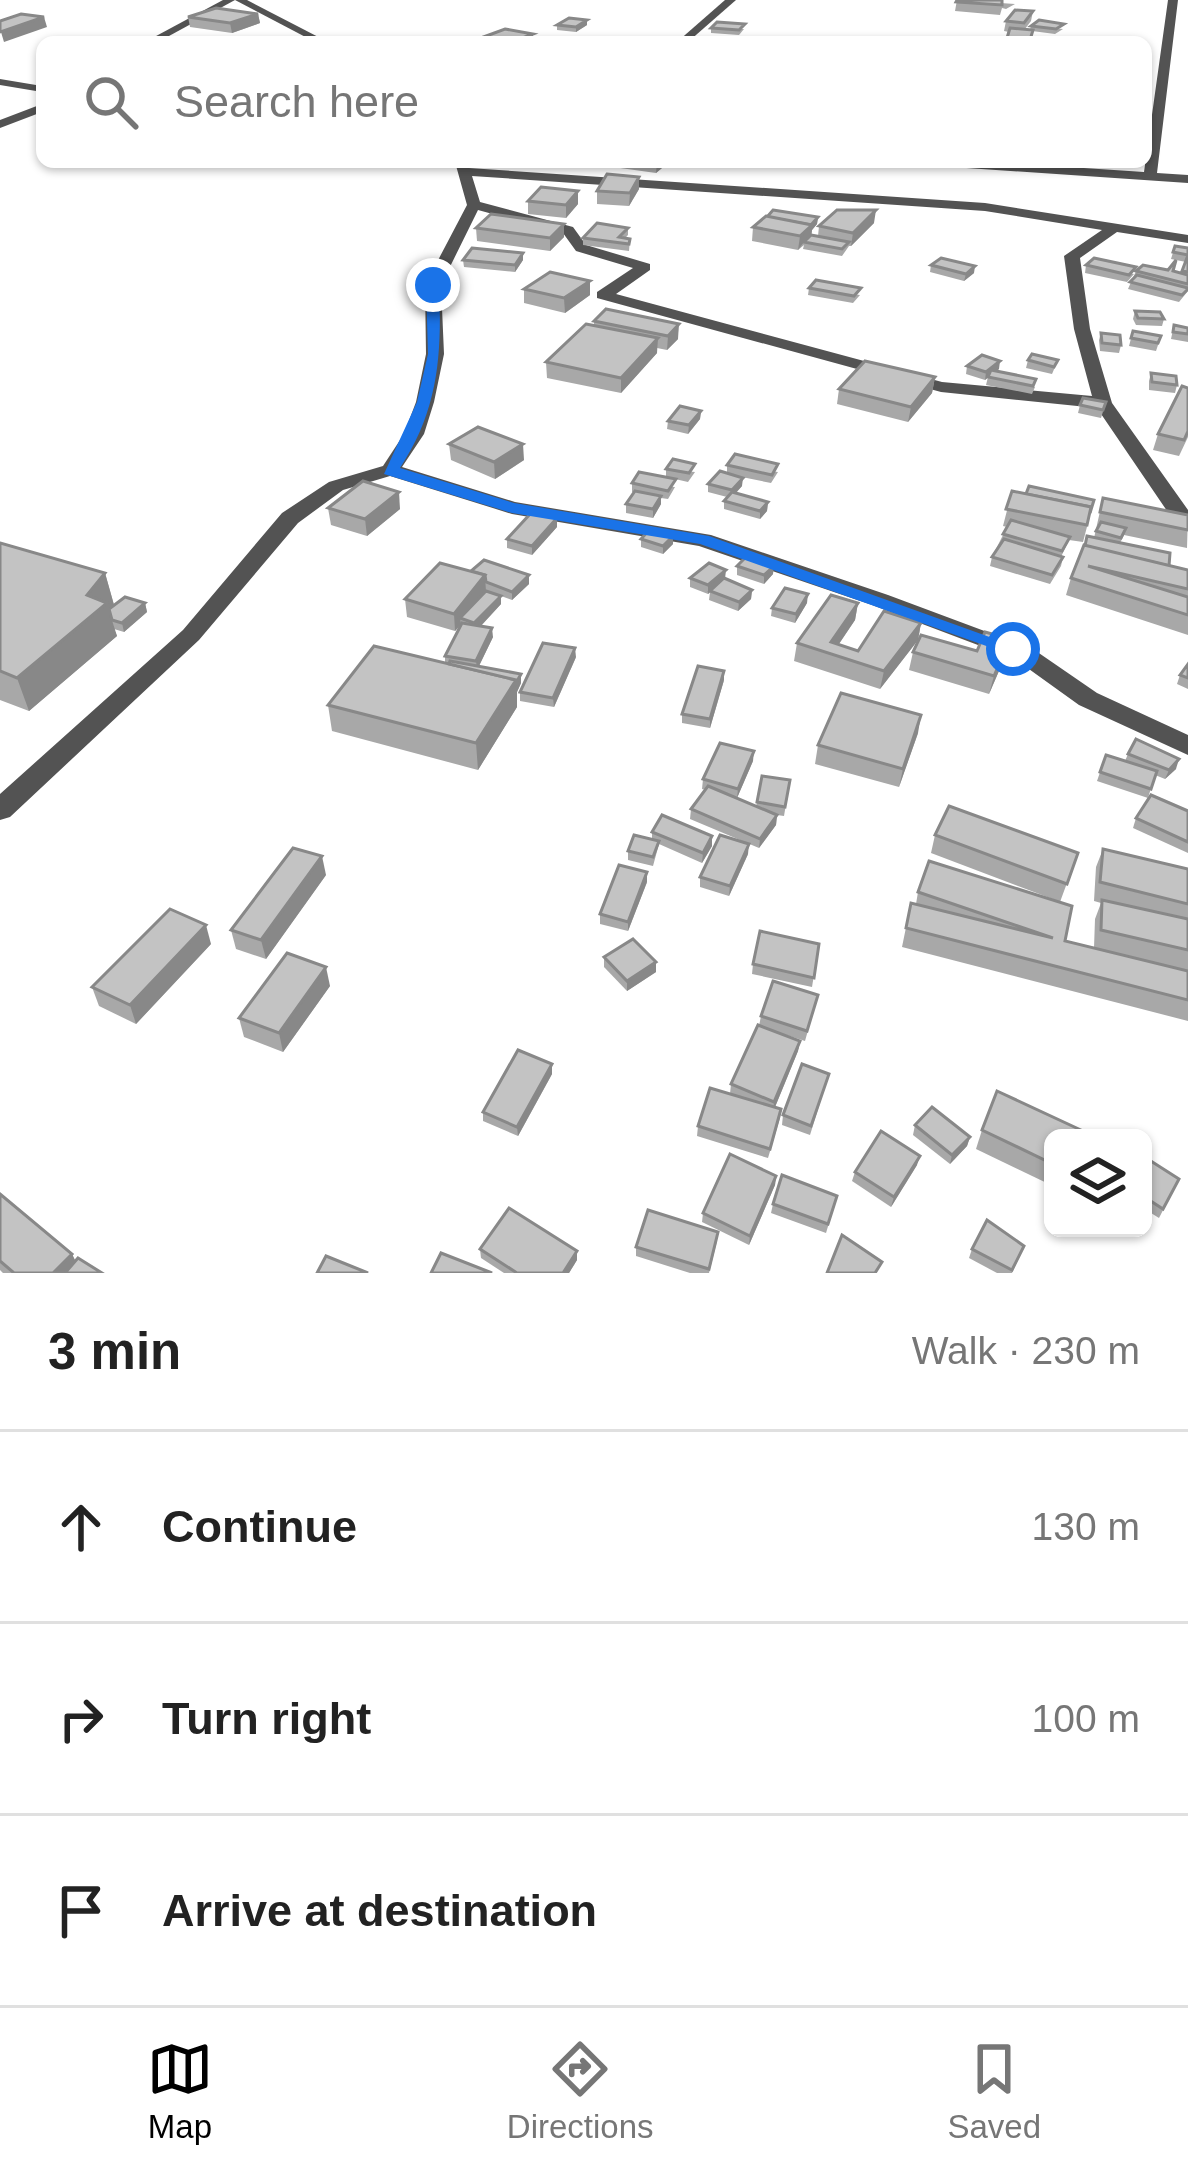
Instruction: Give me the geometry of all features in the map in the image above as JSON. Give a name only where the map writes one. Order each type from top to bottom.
[{"type":"street","points":[[161,36],[230,0]]},
{"type":"street","points":[[240,0],[310,36]]},
{"type":"street","points":[[689,36],[731,0]]},
{"type":"street","points":[[1152,161],[1173,0]]},
{"type":"street","points":[[0,82],[36,87]]},
{"type":"street","points":[[0,124],[36,110]]},
{"type":"street","points":[[390,470],[414,434],[425,402],[435,354],[433,285],[474,205],[464,168]]},
{"type":"street","points":[[477,168],[985,207],[1188,238]]},
{"type":"street","points":[[1029,168],[1188,179]]},
{"type":"street","points":[[1150,176],[1151,168]]},
{"type":"street","points":[[474,205],[568,230],[581,248],[645,267],[603,295],[941,387],[1103,403]]},
{"type":"street","points":[[1117,226],[1072,256],[1082,329],[1103,403],[1188,525]]},
{"type":"street","points":[[0,810],[191,635],[290,518],[336,486],[390,470],[512,508],[703,540],[880,600],[1024,654],[1099,705],[1188,746]]},
{"type":"building","points":[[1002,0],[1002,5],[956,2]]},
{"type":"building","points":[[216,8],[258,14],[230,23],[188,17]]},
{"type":"building","points":[[1015,10],[1033,11],[1024,23],[1006,21]]},
{"type":"building","points":[[21,14],[44,17],[0,32],[0,21]]},
{"type":"building","points":[[569,18],[587,20],[576,27],[557,25]]},
{"type":"building","points":[[1039,20],[1064,24],[1056,29],[1031,26]]},
{"type":"building","points":[[717,22],[745,24],[739,30],[711,28]]},
{"type":"building","points":[[1010,28],[1033,30],[1031,36],[1008,36]]},
{"type":"building","points":[[505,29],[533,34],[528,36],[486,36]]},
{"type":"building","points":[[607,174],[639,177],[630,193],[597,191]]},
{"type":"building","points":[[541,187],[578,191],[566,205],[528,201]]},
{"type":"building","points":[[773,210],[818,217],[811,225],[767,217]]},
{"type":"building","points":[[837,210],[876,210],[853,233],[819,226]]},
{"type":"building","points":[[491,214],[564,224],[550,238],[476,228]]},
{"type":"building","points":[[766,216],[812,225],[800,236],[753,227]]},
{"type":"building","points":[[597,223],[628,228],[619,237],[630,239],[629,244],[583,238]]},
{"type":"building","points":[[811,235],[849,242],[842,249],[804,242]]},
{"type":"building","points":[[1175,246],[1188,248],[1188,255],[1173,252]]},
{"type":"building","points":[[472,248],[523,253],[515,265],[463,260]]},
{"type":"building","points":[[941,258],[975,266],[966,274],[931,265]]},
{"type":"building","points":[[1094,258],[1136,267],[1129,275],[1086,265]]},
{"type":"building","points":[[1176,260],[1173,271],[1188,275],[1188,284],[1136,271],[1143,265],[1168,270]]},
{"type":"building","points":[[550,272],[590,281],[564,298],[524,289]]},
{"type":"building","points":[[1137,275],[1188,289],[1182,295],[1130,282]]},
{"type":"building","points":[[816,280],[861,288],[854,296],[809,288]]},
{"type":"building","points":[[606,309],[679,324],[668,336],[594,321]]},
{"type":"building","points":[[1135,311],[1160,312],[1164,319],[1138,318]]},
{"type":"building","points":[[586,324],[658,338],[621,378],[546,362]]},
{"type":"building","points":[[1174,325],[1188,328],[1188,334],[1173,332]]},
{"type":"building","points":[[1133,331],[1161,336],[1158,343],[1131,338]]},
{"type":"building","points":[[1101,333],[1120,335],[1121,345],[1102,343]]},
{"type":"building","points":[[1032,354],[1058,360],[1054,367],[1028,360]]},
{"type":"building","points":[[982,355],[1000,361],[986,372],[967,366]]},
{"type":"building","points":[[865,361],[935,377],[911,407],[839,389]]},
{"type":"building","points":[[991,370],[1036,379],[1033,386],[988,377]]},
{"type":"building","points":[[1151,373],[1176,376],[1177,385],[1152,382]]},
{"type":"building","points":[[1182,386],[1188,388],[1184,440],[1158,434]]},
{"type":"building","points":[[1083,398],[1106,402],[1103,410],[1080,405]]},
{"type":"building","points":[[680,406],[701,411],[689,425],[668,421]]},
{"type":"building","points":[[478,427],[523,444],[494,462],[449,444]]},
{"type":"building","points":[[735,454],[778,464],[772,475],[727,465]]},
{"type":"building","points":[[673,459],[695,464],[689,473],[666,469]]},
{"type":"building","points":[[720,471],[743,478],[732,490],[708,484]]},
{"type":"building","points":[[639,472],[676,479],[668,491],[632,483]]},
{"type":"building","points":[[363,481],[399,492],[365,519],[328,508]]},
{"type":"building","points":[[1029,486],[1094,500],[1090,513],[1091,507],[1026,494]]},
{"type":"building","points":[[635,491],[661,496],[653,509],[626,504]]},
{"type":"building","points":[[1012,491],[1091,507],[1087,525],[1006,509]]},
{"type":"building","points":[[732,492],[768,502],[760,511],[724,501]]},
{"type":"building","points":[[1103,498],[1188,515],[1188,530],[1100,512]]},
{"type":"building","points":[[532,512],[557,518],[532,546],[507,539]]},
{"type":"building","points":[[1011,520],[1070,537],[1062,551],[1003,534]]},
{"type":"building","points":[[1101,522],[1126,528],[1121,538],[1096,531]]},
{"type":"building","points":[[651,528],[673,536],[663,546],[641,539]]},
{"type":"building","points":[[1087,536],[1170,553],[1169,566],[1085,546]]},
{"type":"building","points":[[1004,539],[1063,557],[1052,575],[992,557]]},
{"type":"building","points":[[0,543],[105,573],[87,595],[107,603],[17,678],[0,671]]},
{"type":"building","points":[[1084,545],[1188,570],[1188,589],[1088,566],[1188,597],[1188,615],[1071,578]]},
{"type":"building","points":[[747,556],[774,566],[764,575],[737,566]]},
{"type":"building","points":[[484,560],[529,575],[512,592],[471,571]]},
{"type":"building","points":[[440,563],[485,575],[454,614],[405,599]]},
{"type":"building","points":[[709,563],[726,570],[708,585],[690,578]]},
{"type":"building","points":[[724,578],[752,590],[739,602],[710,591]]},
{"type":"building","points":[[785,588],[808,594],[796,614],[772,608]]},
{"type":"building","points":[[486,591],[501,596],[474,623],[460,618]]},
{"type":"building","points":[[831,595],[858,603],[831,642],[858,651],[884,611],[921,623],[884,671],[797,643]]},
{"type":"building","points":[[125,597],[145,603],[122,623],[112,620],[109,609]]},
{"type":"building","points":[[462,623],[492,628],[476,661],[445,656]]},
{"type":"building","points":[[985,632],[1010,639],[994,676],[913,652],[921,635],[977,651]]},
{"type":"building","points":[[543,643],[575,648],[553,698],[520,692]]},
{"type":"building","points":[[374,646],[516,680],[476,743],[328,705]]},
{"type":"building","points":[[450,661],[521,674],[516,683]]},
{"type":"building","points":[[698,666],[724,671],[710,719],[682,714]]},
{"type":"building","points":[[841,693],[921,715],[903,769],[818,745]]},
{"type":"building","points":[[1136,739],[1179,759],[1169,770],[1128,754]]},
{"type":"building","points":[[720,743],[754,751],[738,789],[703,779]]},
{"type":"building","points":[[1106,755],[1157,771],[1151,789],[1100,772]]},
{"type":"building","points":[[762,776],[790,780],[785,807],[757,802]]},
{"type":"building","points":[[708,786],[777,815],[760,839],[691,809]]},
{"type":"building","points":[[1151,795],[1188,811],[1188,842],[1136,818]]},
{"type":"building","points":[[949,806],[1078,853],[1067,884],[935,835]]},
{"type":"building","points":[[662,815],[712,836],[703,853],[652,832]]},
{"type":"building","points":[[634,835],[659,841],[653,857],[628,851]]},
{"type":"building","points":[[720,835],[749,844],[730,886],[700,877]]},
{"type":"building","points":[[293,848],[322,856],[261,940],[231,930]]},
{"type":"building","points":[[1103,849],[1188,869],[1188,904],[1100,882]]},
{"type":"building","points":[[929,861],[1072,906],[1065,941],[1188,971],[1188,1000],[906,928],[911,903],[1053,938],[918,892]]},
{"type":"building","points":[[619,865],[647,872],[628,922],[600,914]]},
{"type":"building","points":[[1102,900],[1188,919],[1188,950],[1101,930]]},
{"type":"building","points":[[170,909],[206,925],[130,1005],[92,987]]},
{"type":"building","points":[[760,931],[819,944],[814,978],[753,964]]},
{"type":"building","points":[[633,939],[656,962],[627,981],[604,957]]},
{"type":"building","points":[[287,953],[326,967],[279,1033],[239,1018]]},
{"type":"building","points":[[773,981],[818,995],[807,1031],[761,1016]]},
{"type":"building","points":[[758,1025],[800,1041],[774,1102],[731,1084]]},
{"type":"building","points":[[518,1050],[552,1064],[517,1127],[483,1112]]},
{"type":"building","points":[[802,1064],[829,1074],[811,1126],[783,1115]]},
{"type":"building","points":[[710,1088],[781,1109],[770,1149],[698,1126]]},
{"type":"building","points":[[997,1091],[1079,1129],[1044,1129],[1044,1160],[982,1130]]},
{"type":"building","points":[[932,1107],[970,1137],[952,1155],[915,1125]]},
{"type":"building","points":[[881,1131],[920,1156],[894,1197],[855,1172]]},
{"type":"building","points":[[730,1154],[776,1176],[750,1236],[703,1213]]},
{"type":"building","points":[[1152,1162],[1179,1179],[1163,1209],[1152,1202]]},
{"type":"building","points":[[782,1175],[837,1196],[828,1224],[773,1204]]},
{"type":"building","points":[[0,1194],[72,1254],[53,1273],[14,1273],[0,1261]]},
{"type":"building","points":[[509,1208],[577,1251],[563,1273],[517,1273],[480,1249]]},
{"type":"building","points":[[648,1210],[718,1232],[709,1269],[636,1247]]},
{"type":"building","points":[[987,1220],[1024,1246],[1012,1270],[972,1249]]},
{"type":"building","points":[[842,1235],[882,1262],[875,1273],[827,1273]]},
{"type":"building","points":[[441,1253],[492,1273],[431,1273]]},
{"type":"building","points":[[326,1256],[368,1273],[317,1273]]},
{"type":"building","points":[[78,1258],[102,1273],[65,1273]]},
{"type":"route","points":[[433,285],[435,354],[425,402],[414,434],[390,470],[512,508],[703,540],[1013,649]]}]
